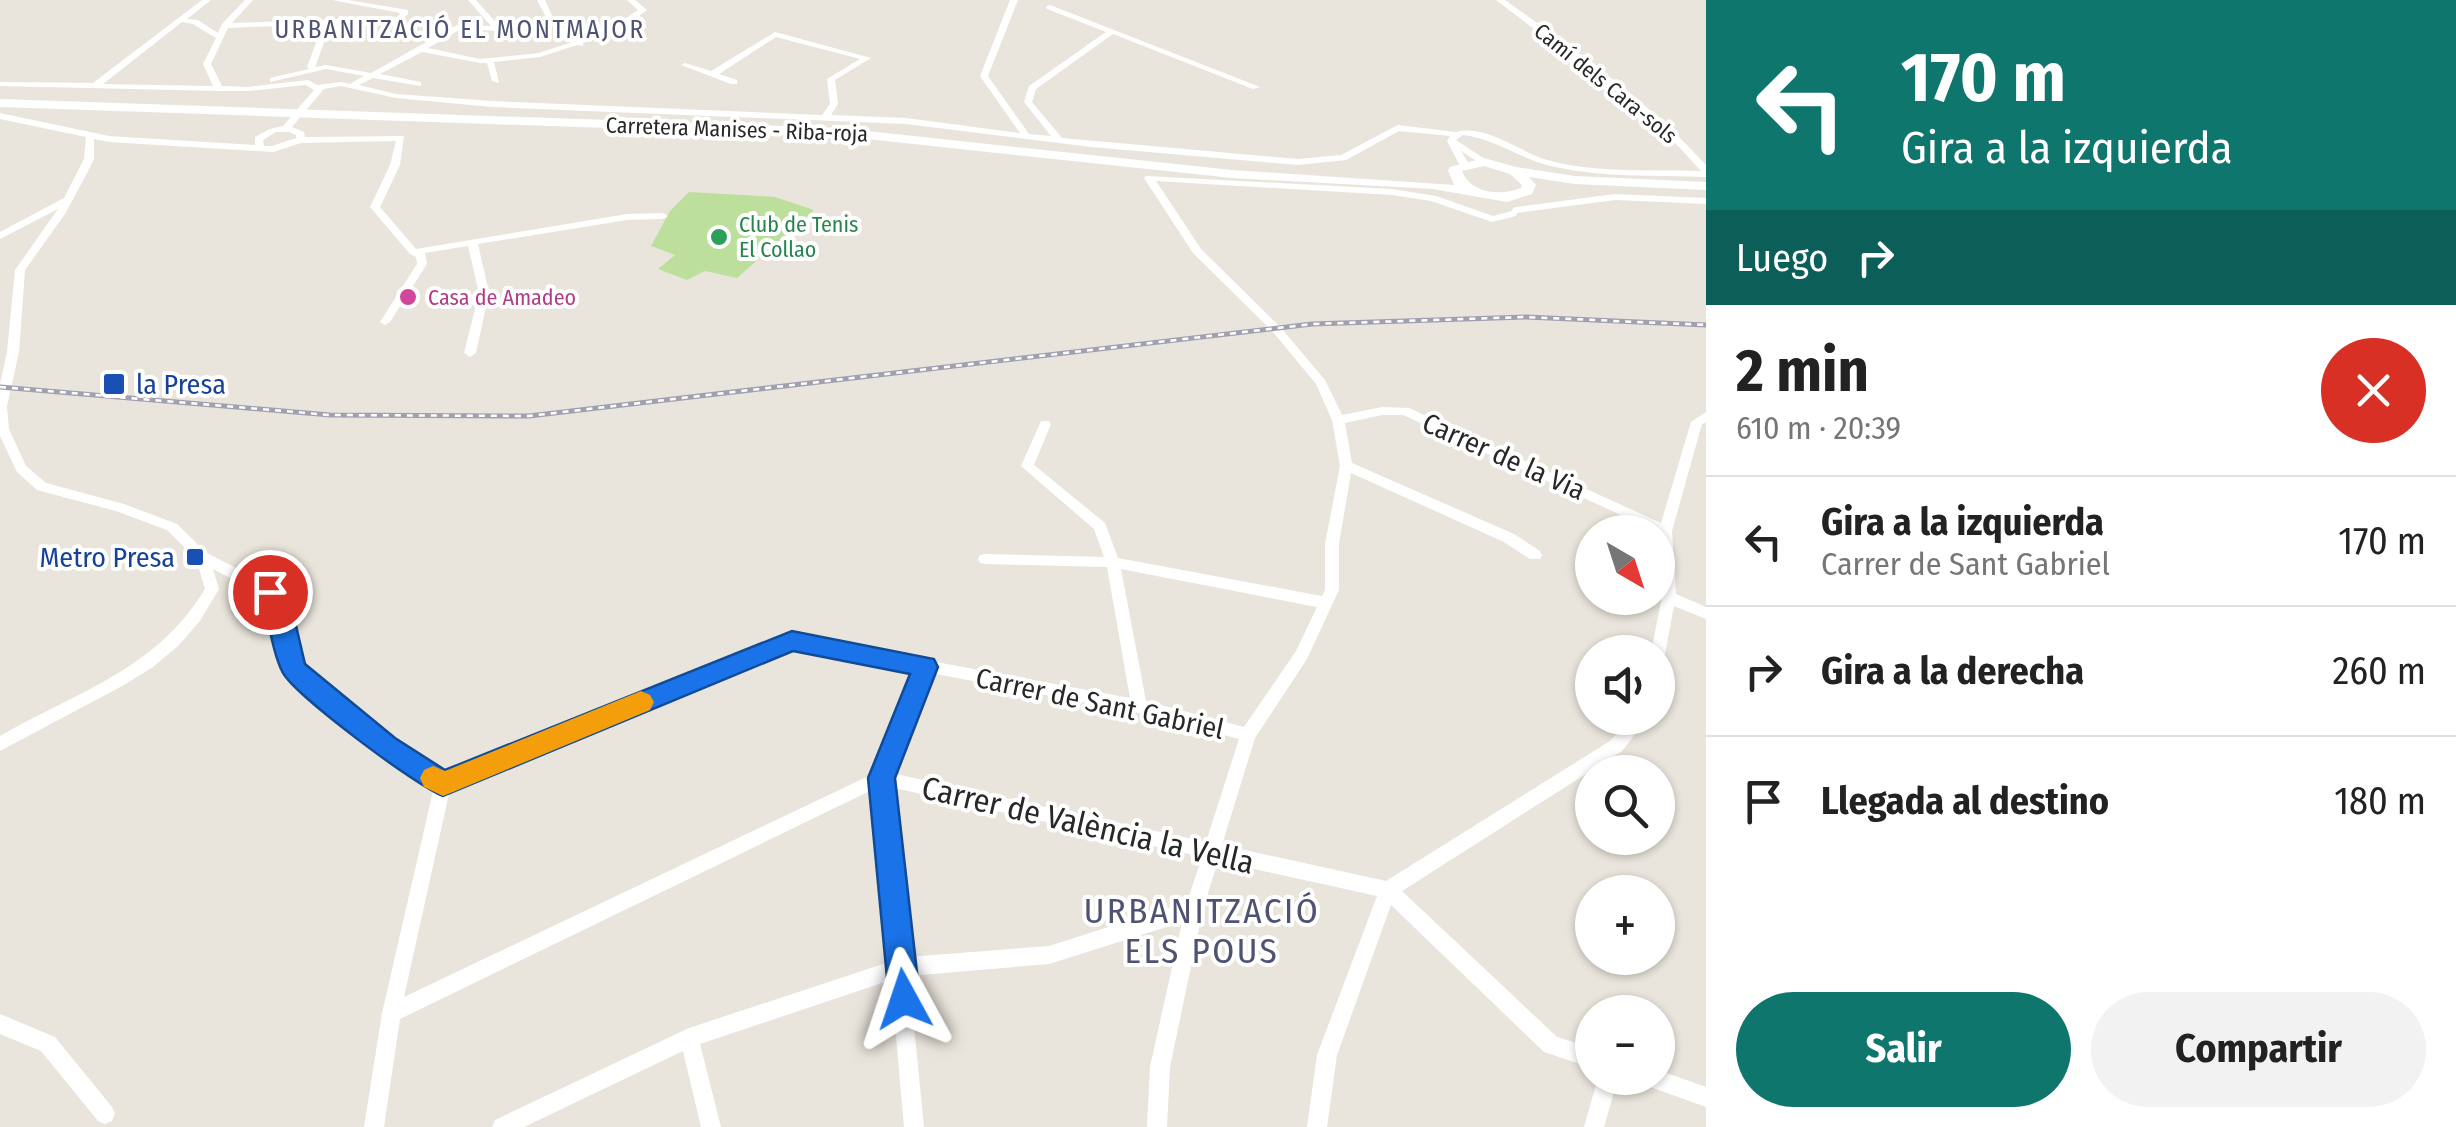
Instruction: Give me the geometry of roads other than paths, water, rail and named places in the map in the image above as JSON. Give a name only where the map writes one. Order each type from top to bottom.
[{"type":"main road","name":"Carretera Manises - Riba-roja","points":[[0,99],[820,125],[1274,171],[1395,175],[1486,162]]},
{"type":"main road","name":"Carretera Manises - Riba-roja","points":[[0,99],[839,132],[1232,174],[1471,190],[1518,203]]},
{"type":"main road","points":[[1486,162],[1515,171],[1575,180],[1706,189]]},
{"type":"main road","points":[[1459,167],[1460,183],[1471,190]]},
{"type":"main road","points":[[1515,171],[1528,185],[1518,203]]},
{"type":"main road","points":[[1518,203],[1581,187],[1706,189]]},
{"type":"street","points":[[92,86],[207,0]]},
{"type":"street","points":[[219,88],[207,64],[226,26],[249,0]]},
{"type":"street","points":[[226,26],[400,18],[403,9],[336,0]]},
{"type":"street","points":[[472,0],[498,31]]},
{"type":"street","points":[[541,0],[551,21],[580,44]]},
{"type":"street","points":[[421,49],[490,61],[540,55],[613,31],[643,10],[631,0]]},
{"type":"street","points":[[1014,0],[984,76],[1026,135]]},
{"type":"street","name":"Camí dels Cara-sols","points":[[1500,0],[1581,56],[1678,140],[1706,172]]},
{"type":"street","points":[[1050,7],[1256,87]]},
{"type":"street","points":[[181,20],[196,22],[220,37]]},
{"type":"street","points":[[308,82],[321,88],[347,85],[460,28],[498,31],[551,21]]},
{"type":"street","points":[[312,68],[328,22]]},
{"type":"street","points":[[1060,140],[1028,102],[1032,88],[1112,31]]},
{"type":"street","points":[[713,74],[775,34],[867,58],[831,79],[834,104],[826,116]]},
{"type":"street","points":[[490,61],[496,81]]},
{"type":"street","points":[[685,64],[734,82]]},
{"type":"street","points":[[248,89],[312,68],[418,84]]},
{"type":"street","points":[[0,84],[248,89],[308,82],[334,71],[348,75],[347,85]]},
{"type":"street","points":[[347,85],[396,96],[492,104],[826,116],[1311,162],[1359,152],[1398,128],[1453,138],[1479,134],[1525,156],[1568,167],[1706,172]]},
{"type":"street","points":[[260,148],[256,142],[262,136],[288,126],[321,88]]},
{"type":"street","points":[[0,116],[90,136],[273,150],[300,140],[401,138],[395,164],[375,206],[390,230],[422,255],[422,264],[385,322]]},
{"type":"street","points":[[288,126],[300,132],[300,140]]},
{"type":"street","points":[[90,136],[89,159],[20,270],[1,406],[8,445],[21,469],[42,488],[119,507],[172,527],[202,557],[270,592],[281,613],[294,670],[435,779],[374,1127]]},
{"type":"street","points":[[1453,138],[1459,167]]},
{"type":"street","points":[[1453,138],[1486,162]]},
{"type":"street","points":[[273,150],[278,166]]},
{"type":"street","points":[[1157,1127],[1162,1051],[1194,908],[1248,735],[1302,655],[1332,590],[1332,544],[1346,466],[1338,420],[1321,383],[1273,326],[1197,250],[1149,178],[1392,192],[1433,198],[1492,219],[1518,203],[1615,196],[1706,201]]},
{"type":"street","points":[[0,236],[66,200]]},
{"type":"street","points":[[414,252],[580,224],[664,216]]},
{"type":"street","points":[[470,353],[480,324],[484,293],[473,244]]},
{"type":"street","name":"Carrer de la Via","points":[[1338,420],[1382,410],[1406,412],[1631,515]]},
{"type":"street","points":[[1670,515],[1696,422],[1706,416]]},
{"type":"street","points":[[1045,424],[1027,466],[1100,526],[1113,562],[1138,706]]},
{"type":"street","points":[[1346,466],[1509,538],[1535,555]]},
{"type":"street","points":[[0,744],[159,653],[197,615],[212,589],[213,580],[202,557]]},
{"type":"street","points":[[985,560],[1113,562],[1326,603]]},
{"type":"street","points":[[1675,600],[1706,613]]},
{"type":"street","name":"Carrer de Sant Gabriel","points":[[435,779],[792,640],[1138,706],[1248,735]]},
{"type":"street","points":[[914,1127],[902,967],[881,778],[926,667]]},
{"type":"street","points":[[1317,1127],[1327,1055],[1388,890],[1616,746],[1625,735]]},
{"type":"street","points":[[391,1014],[881,778]]},
{"type":"street","name":"Carrer de València la Vella","points":[[881,778],[1213,855],[1388,890]]},
{"type":"street","points":[[1388,890],[1551,1045],[1575,1053]]},
{"type":"street","points":[[502,1127],[689,1038],[902,967],[1048,955],[1194,908]]},
{"type":"street","points":[[0,1024],[48,1044],[105,1114]]},
{"type":"street","points":[[689,1038],[711,1127]]},
{"type":"street","points":[[1675,1086],[1706,1096]]},
{"type":"street","points":[[1594,1127],[1603,1095]]},
{"type":"railway","points":[[0,387],[330,415],[529,416],[1312,324],[1526,317],[1706,325]]},
{"type":"place","name":"Club de Tenis El Collao","points":[[719,237]]},
{"type":"place","name":"Casa de Amadeo","points":[[408,297]]},
{"type":"place","name":"la Presa","points":[[114,384]]},
{"type":"place","name":"Metro Presa","points":[[195,557]]},
{"type":"district","name":"URBANITZACIÓ EL MONTMAJOR","points":[[460,29]]},
{"type":"district","name":"URBANITZACIÓ ELS POUS","points":[[1202,931]]}]
